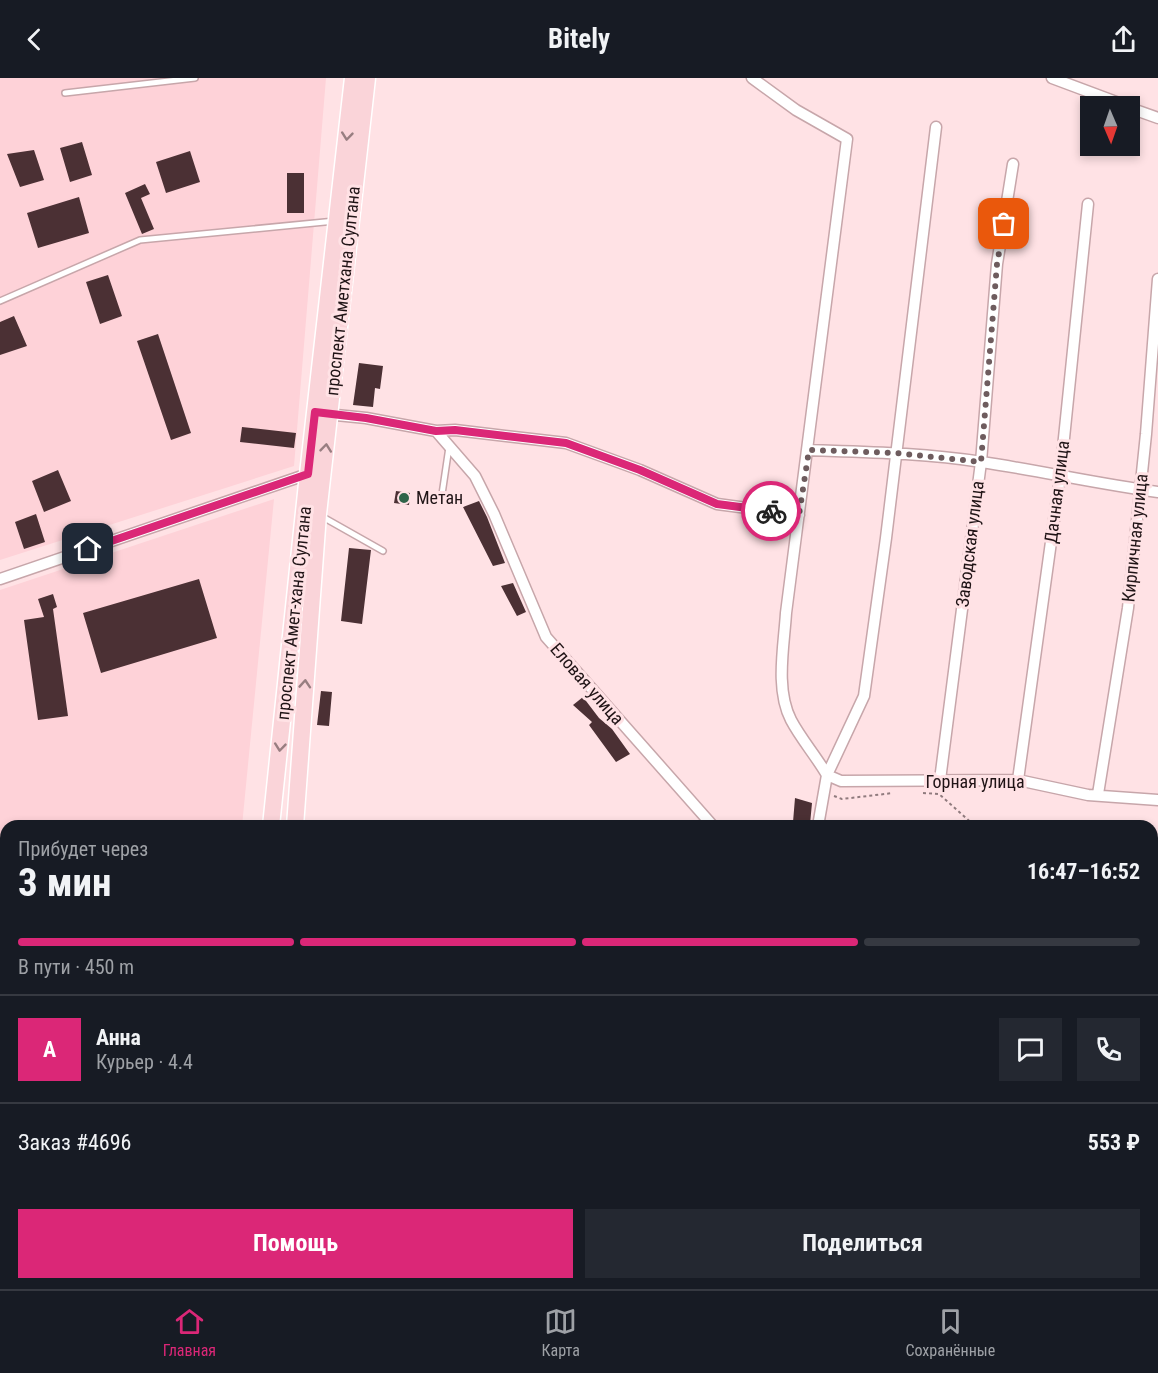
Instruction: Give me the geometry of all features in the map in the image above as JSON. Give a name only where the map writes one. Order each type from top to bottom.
[{"type":"main road","name":"проспект Амет-хана Султана","points":[[272,820],[312,510],[344,225],[353,78]]},
{"type":"main road","name":"проспект Аметхана Султана","points":[[344,225],[367,78]]},
{"type":"main road","points":[[295,820],[312,510]]},
{"type":"street","points":[[752,78],[796,110],[847,139],[809,450],[786,613],[783,693],[790,717],[826,775]]},
{"type":"street","points":[[1052,78],[1099,96]]},
{"type":"street","points":[[1140,111],[1158,118]]},
{"type":"street","points":[[819,820],[826,775],[864,696],[886,538],[936,127]]},
{"type":"street","name":"Заводская улица","points":[[940,780],[981,462],[997,264],[1013,164]]},
{"type":"street","name":"Дачная улица","points":[[1018,780],[1060,477],[1088,204]]},
{"type":"street","name":"Кирпичная улица","points":[[1098,794],[1128,608],[1146,434],[1158,279]]},
{"type":"street","points":[[322,413],[366,418],[436,431],[455,430],[566,443],[640,470],[717,504],[799,515]]},
{"type":"street","name":"Еловая улица","points":[[436,431],[475,476],[494,514],[546,637],[708,820]]},
{"type":"street","points":[[809,450],[895,453],[981,462],[1158,492]]},
{"type":"street","points":[[0,579],[315,477]]},
{"type":"street","name":"Горная улица","points":[[826,775],[841,781],[1018,780],[1088,795],[1158,800]]},
{"type":"lane","points":[[65,93],[195,78]]},
{"type":"lane","points":[[0,301],[140,240],[344,225]]},
{"type":"lane","points":[[426,500],[441,501],[449,446]]},
{"type":"lane","points":[[312,510],[383,551]]},
{"type":"path","points":[[823,792],[842,799],[901,792]]},
{"type":"path","points":[[920,792],[939,794],[968,820]]},
{"type":"shaded area","points":[[0,78],[326,78],[294,466],[0,560]]},
{"type":"shaded area","points":[[274,499],[243,820],[0,820],[0,590]]},
{"type":"building","points":[[82,142],[92,175],[70,182],[60,148]]},
{"type":"building","points":[[34,150],[44,180],[20,187],[7,154]]},
{"type":"building","points":[[190,151],[200,182],[166,193],[156,162]]},
{"type":"building","points":[[287,173],[304,173],[304,213],[287,213]]},
{"type":"building","points":[[145,184],[150,194],[141,198],[154,229],[142,234],[125,193]]},
{"type":"building","points":[[79,197],[89,233],[38,248],[27,213]]},
{"type":"building","points":[[108,275],[122,316],[100,324],[86,282]]},
{"type":"building","points":[[14,316],[27,346],[0,355],[0,322]]},
{"type":"building","points":[[158,334],[191,433],[171,440],[137,341]]},
{"type":"building","points":[[359,363],[383,366],[380,389],[375,388],[373,407],[353,405]]},
{"type":"building","points":[[242,427],[296,433],[294,448],[240,442]]},
{"type":"building","points":[[58,470],[71,501],[44,512],[32,481]]},
{"type":"building","points":[[396,491],[410,493],[409,505],[394,503]]},
{"type":"building","points":[[479,501],[505,563],[493,566],[463,507]]},
{"type":"building","points":[[36,514],[45,542],[24,549],[15,522]]},
{"type":"building","points":[[349,548],[371,550],[362,624],[341,621]]},
{"type":"building","points":[[199,579],[217,638],[101,673],[83,613]]},
{"type":"building","points":[[513,583],[526,612],[517,616],[501,586]]},
{"type":"building","points":[[53,594],[57,607],[53,609],[68,716],[38,720],[24,620],[44,617],[38,599]]},
{"type":"building","points":[[321,691],[332,692],[329,726],[317,725]]},
{"type":"building","points":[[583,697],[599,718],[612,729],[630,754],[616,762],[589,725],[592,722],[573,705]]},
{"type":"building","points":[[795,798],[812,803],[810,820],[793,820]]},
{"type":"way so far","points":[[771,511],[799,515],[809,450],[895,453],[981,462],[997,264],[1004,224]]},
{"type":"place","name":"Метан","points":[[404,498]]},
{"type":"route","points":[[88,549],[308,474],[315,412],[366,418],[436,431],[455,430],[566,443],[640,470],[717,504],[771,511]]}]
